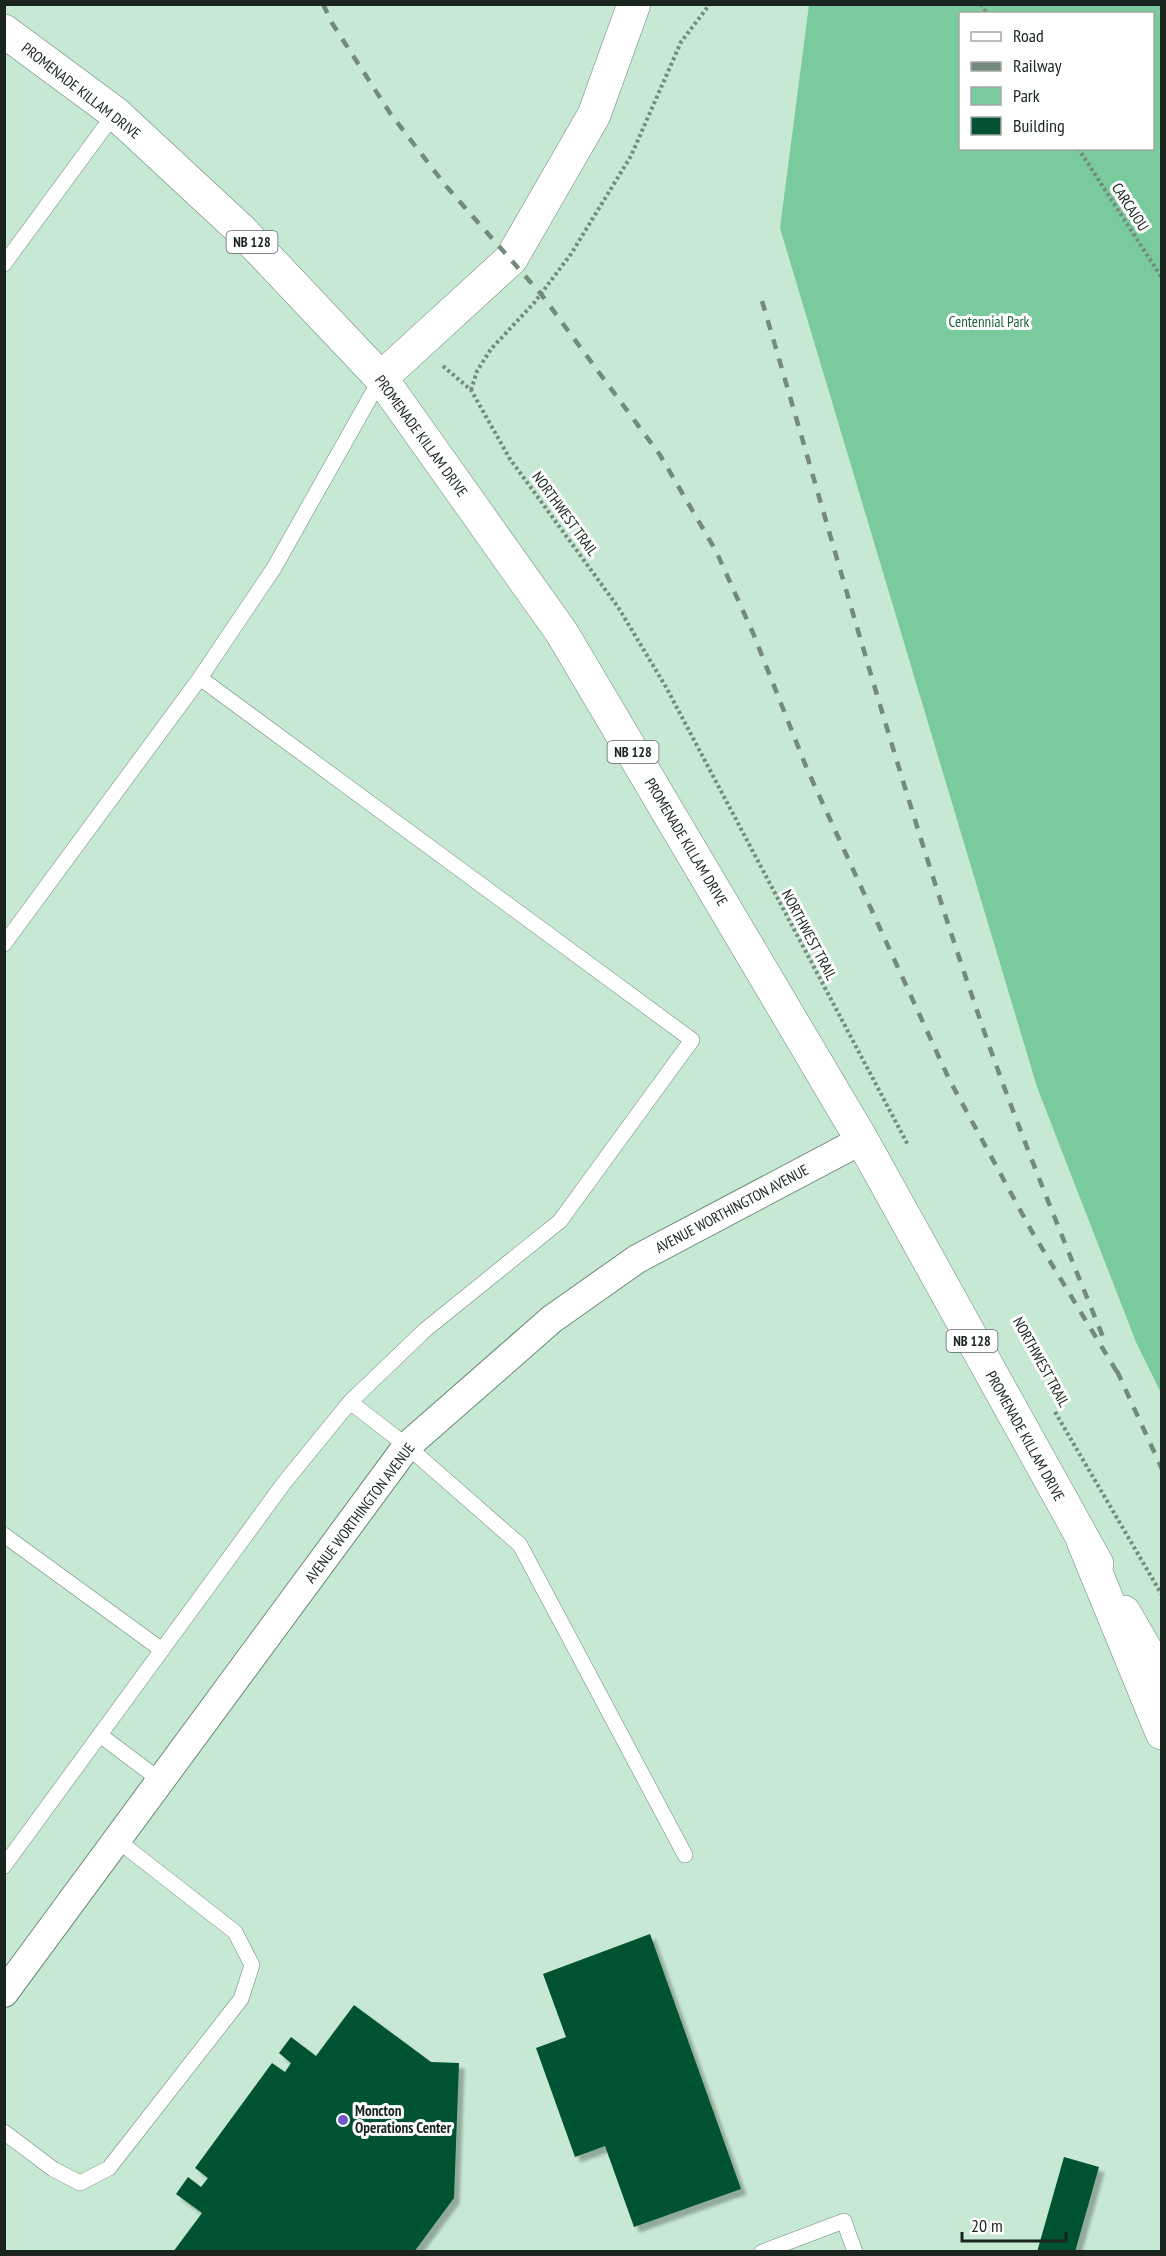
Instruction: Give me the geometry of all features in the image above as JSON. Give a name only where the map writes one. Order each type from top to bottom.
[{"type":"main road","points":[[381,378],[511,260],[594,115],[634,4]]},
{"type":"main road","name":"PROMENADE KILLAM DRIVE","points":[[4,31],[115,113],[241,230],[381,378],[562,633],[862,1140],[1161,1678]]},
{"type":"main road","points":[[1083,1540],[1161,1733]]},
{"type":"street","name":"AVENUE WORTHINGTON AVENUE","points":[[4,1993],[408,1446],[552,1319],[637,1258],[862,1140]]},
{"type":"lane","points":[[4,264],[115,113]]},
{"type":"lane","points":[[4,944],[200,678],[274,568],[381,378]]},
{"type":"lane","points":[[4,1866],[284,1483],[350,1402],[425,1330],[560,1221],[692,1040],[200,678]]},
{"type":"lane","points":[[350,1402],[408,1446],[520,1545],[685,1855]]},
{"type":"lane","points":[[4,1535],[162,1650]]},
{"type":"lane","points":[[100,1734],[161,1781]]},
{"type":"lane","points":[[4,2132],[53,2169],[80,2183],[109,2168],[241,1999],[252,1965],[235,1932],[117,1840]]},
{"type":"lane","points":[[762,2252],[844,2221],[855,2252]]},
{"type":"path","points":[[471,390],[477,371],[491,349],[534,303],[571,254],[631,156],[681,42],[710,4]]},
{"type":"path","name":"CARCAJOU","points":[[1079,150],[1161,278]]},
{"type":"path","name":"NORTHWEST TRAIL","points":[[418,345],[471,390],[510,459],[618,607],[666,687],[909,1148]]},
{"type":"path","name":"NORTHWEST TRAIL","points":[[1052,1406],[1161,1595]]},
{"type":"green space","name":"Centennial Park","points":[[809,5],[1161,5],[1161,1393],[1136,1342],[1037,1087],[780,228]]},
{"type":"building","points":[[650,1934],[741,2189],[634,2227],[605,2146],[575,2157],[536,2048],[566,2037],[543,1974]]},
{"type":"building","name":"Moncton Operations Center","points":[[354,2005],[431,2062],[459,2063],[454,2198],[414,2252],[173,2252],[202,2213],[176,2194],[188,2177],[201,2187],[208,2178],[195,2168],[272,2063],[285,2072],[291,2063],[279,2053],[291,2037],[316,2056]]},
{"type":"building","points":[[1064,2157],[1099,2167],[1075,2252],[1037,2252]]},
{"type":"railway","points":[[323,4],[332,23],[390,113],[446,186],[541,294],[660,455],[716,551],[753,633],[807,769],[949,1079],[1031,1230],[1120,1377]]},
{"type":"railway","points":[[762,301],[924,850],[1012,1108],[1103,1337]]},
{"type":"railway","points":[[1117,1371],[1162,1469]]},
{"type":"place","name":"Moncton Operations Center","points":[[343,2120]]}]
